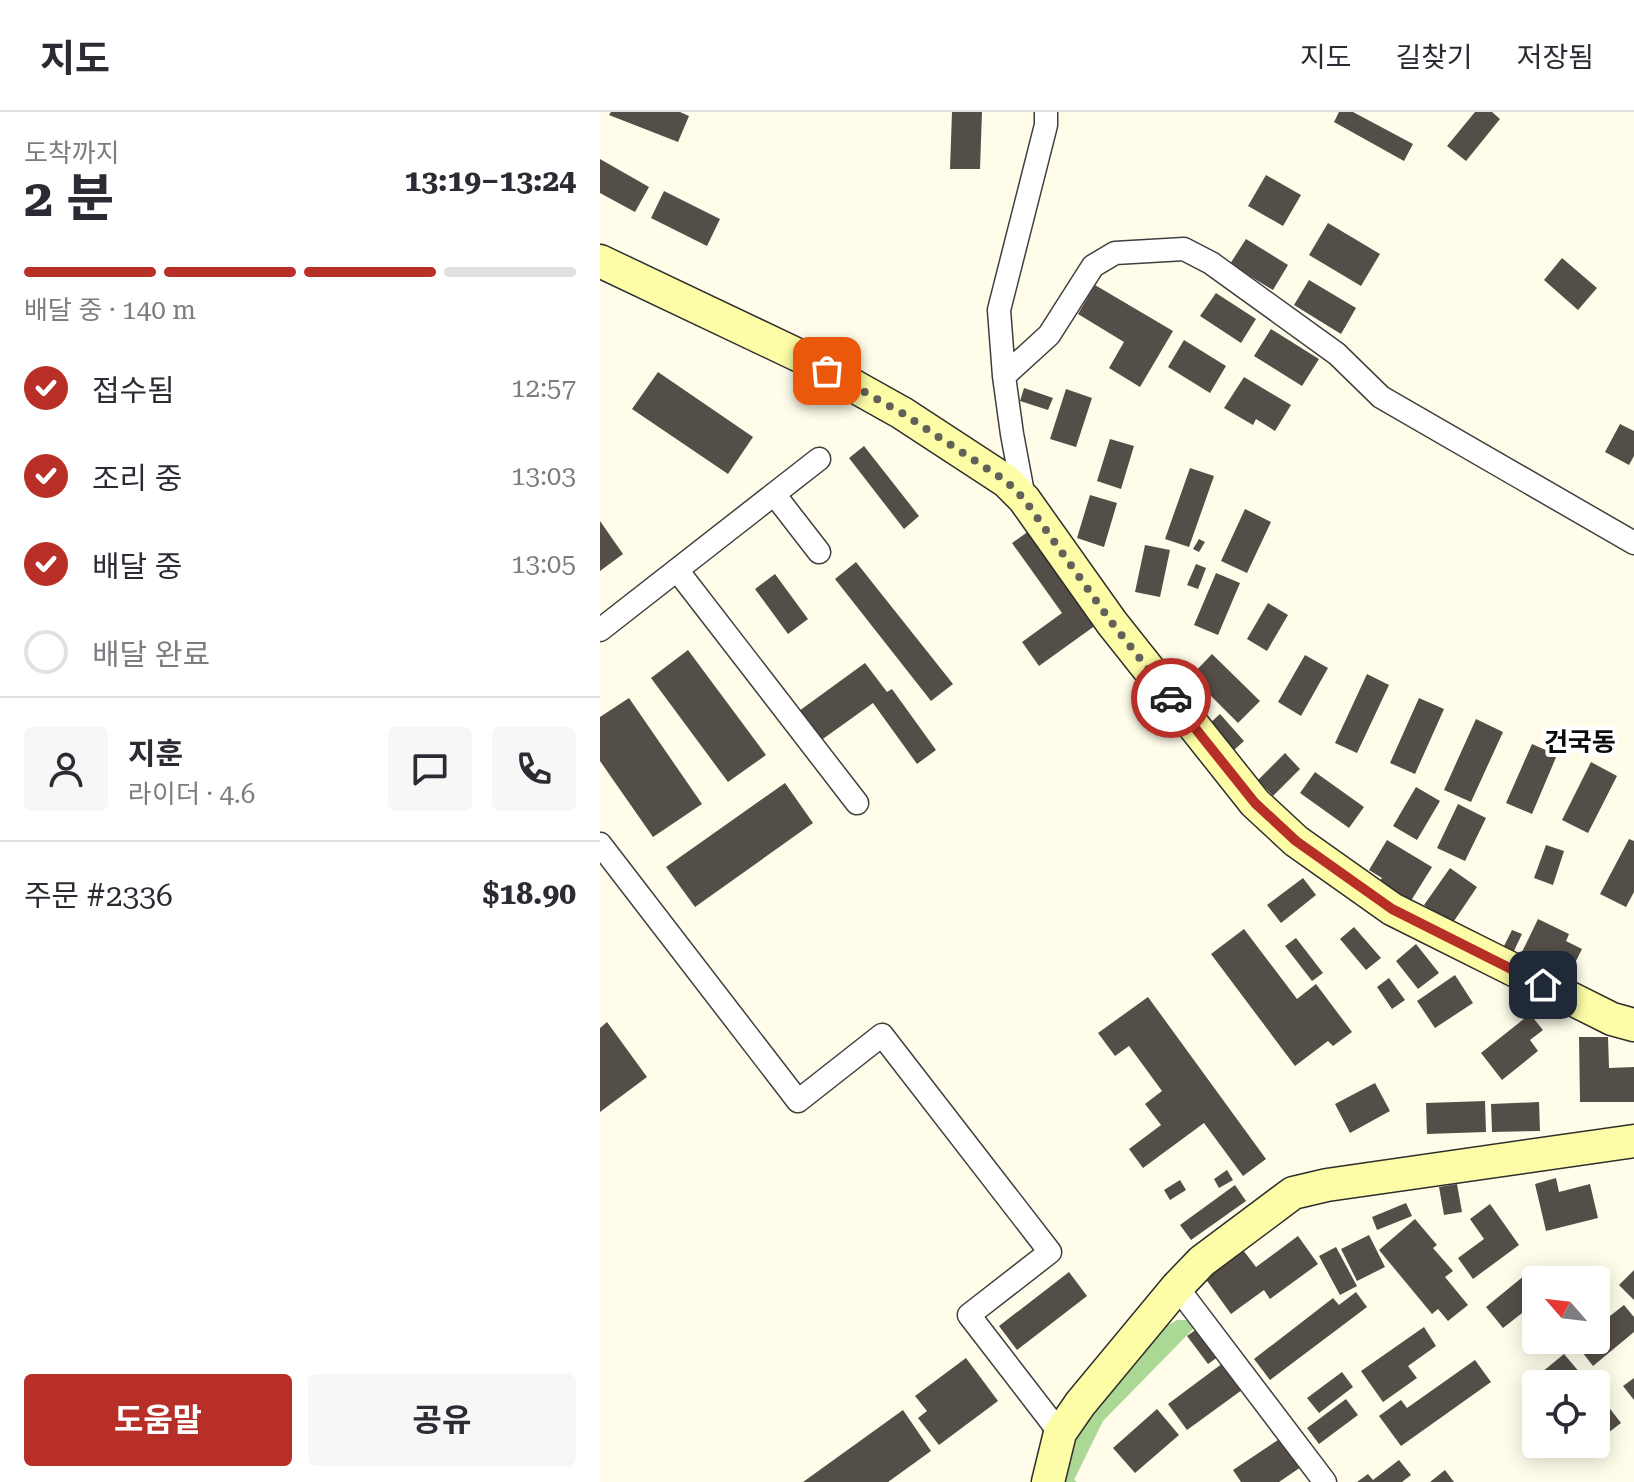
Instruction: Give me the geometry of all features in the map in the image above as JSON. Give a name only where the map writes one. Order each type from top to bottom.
[{"type":"street","points":[[1024,499],[1004,376],[999,310],[1046,125],[1046,112]]},
{"type":"street","points":[[1004,376],[1049,335],[1093,266],[1115,253],[1184,249],[1211,263],[1337,354],[1381,397],[1634,543]]},
{"type":"street","points":[[600,261],[815,364],[902,413],[1006,481],[1024,499],[1112,623],[1255,803],[1296,841],[1392,909],[1612,1019],[1634,1025]]},
{"type":"street","points":[[600,630],[819,459]]},
{"type":"street","points":[[774,494],[819,552]]},
{"type":"street","points":[[677,570],[857,803]]},
{"type":"street","points":[[600,844],[798,1101],[882,1035],[1050,1252],[969,1315],[1060,1433]]},
{"type":"street","points":[[1048,1482],[1060,1433],[1080,1404],[1177,1287],[1202,1261],[1293,1193],[1327,1185],[1634,1141]]},
{"type":"street","points":[[1177,1287],[1325,1482]]},
{"type":"green space","points":[[1177,1320],[1199,1323],[1103,1421],[1074,1480],[1077,1482],[1064,1482],[1071,1452],[1081,1429],[1113,1377],[1165,1327]]},
{"type":"building","points":[[611,112],[680,112],[689,116],[678,142],[609,115]]},
{"type":"building","points":[[952,112],[982,112],[980,169],[950,169]]},
{"type":"building","points":[[1339,112],[1353,112],[1413,144],[1404,161],[1334,122]]},
{"type":"building","points":[[1475,112],[1492,112],[1500,119],[1466,161],[1447,146]]},
{"type":"building","points":[[600,159],[649,187],[635,212],[600,193]]},
{"type":"building","points":[[1266,175],[1301,195],[1283,226],[1248,206]]},
{"type":"building","points":[[664,191],[720,219],[707,246],[651,218]]},
{"type":"building","points":[[1328,223],[1380,254],[1361,286],[1309,255]]},
{"type":"building","points":[[1246,239],[1288,265],[1273,290],[1230,264]]},
{"type":"building","points":[[1562,258],[1597,288],[1578,310],[1544,280]]},
{"type":"building","points":[[1309,280],[1356,308],[1341,334],[1294,305]]},
{"type":"building","points":[[1095,285],[1173,331],[1140,387],[1109,368],[1124,342],[1078,314]]},
{"type":"building","points":[[1216,293],[1256,319],[1241,343],[1200,316]]},
{"type":"building","points":[[1271,329],[1319,359],[1302,386],[1254,356]]},
{"type":"building","points":[[1184,340],[1226,366],[1210,393],[1168,367]]},
{"type":"building","points":[[658,372],[753,437],[728,474],[632,409]]},
{"type":"building","points":[[1244,377],[1291,405],[1275,431],[1256,419],[1253,425],[1224,408]]},
{"type":"building","points":[[1024,388],[1053,398],[1048,410],[1020,401]]},
{"type":"building","points":[[1066,389],[1092,398],[1076,447],[1050,439]]},
{"type":"building","points":[[1620,424],[1634,431],[1634,456],[1629,465],[1605,452]]},
{"type":"building","points":[[1110,439],[1134,446],[1121,489],[1097,481]]},
{"type":"building","points":[[864,446],[919,516],[904,529],[849,458]]},
{"type":"building","points":[[1190,468],[1214,476],[1189,547],[1165,539]]},
{"type":"building","points":[[1090,495],[1117,503],[1104,547],[1077,538]]},
{"type":"building","points":[[1245,509],[1271,522],[1247,573],[1221,561]]},
{"type":"building","points":[[600,521],[623,554],[600,571]]},
{"type":"building","points":[[1029,531],[1096,625],[1039,666],[1022,642],[1062,613],[1012,543]]},
{"type":"building","points":[[1199,539],[1205,542],[1199,552],[1193,549]]},
{"type":"building","points":[[1145,545],[1170,550],[1160,597],[1135,592]]},
{"type":"building","points":[[856,562],[953,684],[931,701],[835,579]]},
{"type":"building","points":[[1196,564],[1206,568],[1198,589],[1187,585]]},
{"type":"building","points":[[1216,573],[1240,583],[1218,635],[1194,625]]},
{"type":"building","points":[[775,574],[808,619],[788,634],[755,589]]},
{"type":"building","points":[[1268,603],[1288,615],[1267,651],[1247,639]]},
{"type":"building","points":[[688,650],[766,755],[728,782],[651,678]]},
{"type":"building","points":[[1212,654],[1260,701],[1238,723],[1191,676]]},
{"type":"building","points":[[1305,655],[1328,668],[1301,716],[1278,702]]},
{"type":"building","points":[[865,663],[887,692],[892,689],[936,750],[917,764],[873,703],[820,741],[799,711]]},
{"type":"building","points":[[1367,674],[1389,685],[1357,753],[1335,743]]},
{"type":"building","points":[[629,698],[702,804],[653,837],[600,761],[600,717]]},
{"type":"building","points":[[1419,698],[1444,709],[1415,774],[1390,763]]},
{"type":"building","points":[[1220,714],[1244,741],[1233,751],[1209,724]]},
{"type":"building","points":[[1476,719],[1503,732],[1471,802],[1444,790]]},
{"type":"building","points":[[1532,744],[1557,755],[1532,814],[1506,803]]},
{"type":"building","points":[[1285,753],[1300,769],[1273,796],[1258,780]]},
{"type":"building","points":[[1591,762],[1617,776],[1588,833],[1562,820]]},
{"type":"building","points":[[1315,772],[1364,807],[1349,828],[1300,793]]},
{"type":"building","points":[[785,783],[813,823],[695,907],[666,867]]},
{"type":"building","points":[[1416,787],[1440,801],[1417,840],[1393,826]]},
{"type":"building","points":[[1458,804],[1486,818],[1465,861],[1437,848]]},
{"type":"building","points":[[1629,839],[1634,841],[1634,892],[1626,907],[1600,894]]},
{"type":"building","points":[[1387,840],[1432,867],[1409,904],[1377,885],[1382,878],[1369,870]]},
{"type":"building","points":[[1546,845],[1564,851],[1553,885],[1534,878]]},
{"type":"building","points":[[1450,868],[1477,887],[1452,924],[1424,905]]},
{"type":"building","points":[[1303,878],[1316,895],[1281,923],[1267,905]]},
{"type":"building","points":[[1538,919],[1569,934],[1566,941],[1582,949],[1569,975],[1522,952]]},
{"type":"building","points":[[1354,927],[1381,958],[1366,970],[1340,939]]},
{"type":"building","points":[[1244,929],[1297,999],[1316,984],[1352,1032],[1333,1046],[1328,1041],[1295,1066],[1211,954]]},
{"type":"building","points":[[1512,930],[1522,934],[1512,955],[1502,950]]},
{"type":"building","points":[[1296,938],[1323,973],[1312,981],[1285,946]]},
{"type":"building","points":[[1416,944],[1439,973],[1418,989],[1396,961]]},
{"type":"building","points":[[1455,975],[1473,1003],[1435,1028],[1417,1001]]},
{"type":"building","points":[[1389,978],[1405,1000],[1392,1009],[1377,987]]},
{"type":"building","points":[[1148,997],[1266,1159],[1243,1176],[1204,1123],[1143,1168],[1129,1149],[1161,1125],[1145,1104],[1162,1091],[1129,1046],[1115,1056],[1098,1033]]},
{"type":"building","points":[[1530,1014],[1543,1030],[1530,1040],[1538,1051],[1502,1080],[1481,1053]]},
{"type":"building","points":[[607,1022],[647,1077],[600,1112],[600,1028]]},
{"type":"building","points":[[1579,1037],[1608,1037],[1609,1068],[1634,1067],[1634,1102],[1580,1102]]},
{"type":"building","points":[[1375,1083],[1390,1111],[1350,1133],[1335,1104]]},
{"type":"building","points":[[1485,1101],[1486,1132],[1427,1134],[1426,1103]]},
{"type":"building","points":[[1539,1102],[1540,1131],[1492,1132],[1491,1104]]},
{"type":"building","points":[[1227,1170],[1233,1180],[1219,1188],[1214,1179]]},
{"type":"building","points":[[1556,1178],[1559,1192],[1590,1184],[1598,1218],[1546,1231],[1535,1184]]},
{"type":"building","points":[[1180,1180],[1186,1190],[1170,1200],[1164,1190]]},
{"type":"building","points":[[1457,1184],[1462,1212],[1444,1215],[1439,1187]]},
{"type":"building","points":[[1235,1185],[1246,1201],[1191,1240],[1180,1225]]},
{"type":"building","points":[[1406,1203],[1412,1216],[1377,1230],[1372,1217]]},
{"type":"building","points":[[1490,1204],[1519,1245],[1473,1279],[1458,1258],[1484,1239],[1470,1219]]},
{"type":"building","points":[[1415,1219],[1437,1245],[1433,1248],[1453,1271],[1445,1277],[1468,1305],[1448,1321],[1438,1309],[1432,1314],[1379,1250]]},
{"type":"building","points":[[1369,1235],[1385,1267],[1357,1281],[1341,1249]]},
{"type":"building","points":[[1298,1236],[1318,1264],[1270,1299],[1264,1290],[1231,1314],[1205,1278],[1243,1250],[1256,1267]]},
{"type":"building","points":[[1336,1247],[1357,1286],[1340,1295],[1319,1256]]},
{"type":"building","points":[[1634,1270],[1634,1300],[1619,1285]]},
{"type":"building","points":[[1069,1272],[1087,1296],[1017,1350],[999,1326]]},
{"type":"building","points":[[1522,1278],[1522,1313],[1503,1328],[1486,1307]]},
{"type":"building","points":[[1356,1292],[1367,1307],[1270,1380],[1254,1359],[1333,1298],[1339,1305]]},
{"type":"building","points":[[1624,1305],[1634,1317],[1634,1332],[1610,1352],[1610,1316]]},
{"type":"building","points":[[1201,1326],[1222,1354],[1208,1364],[1187,1336]]},
{"type":"building","points":[[1424,1327],[1436,1346],[1408,1366],[1417,1378],[1383,1402],[1361,1371]]},
{"type":"building","points":[[1564,1354],[1578,1370],[1544,1370]]},
{"type":"building","points":[[1584,1354],[1607,1354],[1593,1366]]},
{"type":"building","points":[[966,1358],[998,1401],[939,1445],[918,1418],[927,1411],[915,1396]]},
{"type":"building","points":[[1475,1360],[1491,1382],[1401,1446],[1379,1416],[1401,1400],[1407,1408]]},
{"type":"building","points":[[1223,1363],[1242,1390],[1187,1430],[1168,1404]]},
{"type":"building","points":[[1342,1372],[1353,1387],[1319,1413],[1307,1398]]},
{"type":"building","points":[[1634,1378],[1634,1400],[1623,1386]]},
{"type":"building","points":[[1346,1399],[1358,1415],[1319,1444],[1307,1428]]},
{"type":"building","points":[[1157,1409],[1179,1435],[1135,1473],[1113,1448]]},
{"type":"building","points":[[1610,1409],[1621,1423],[1610,1431]]},
{"type":"building","points":[[903,1410],[931,1451],[888,1482],[803,1482]]},
{"type":"building","points":[[1281,1438],[1301,1467],[1279,1482],[1241,1482],[1233,1470]]},
{"type":"building","points":[[1399,1460],[1411,1475],[1402,1482],[1357,1482],[1368,1474],[1373,1480]]},
{"type":"building","points":[[1445,1470],[1454,1482],[1430,1482]]},
{"type":"way so far","points":[[827,371],[902,413],[1006,481],[1024,499],[1112,623],[1171,698]]},
{"type":"district","name":"건국동","points":[[1580,742]]},
{"type":"route","points":[[1171,698],[1255,803],[1296,841],[1392,909],[1543,985]]}]
